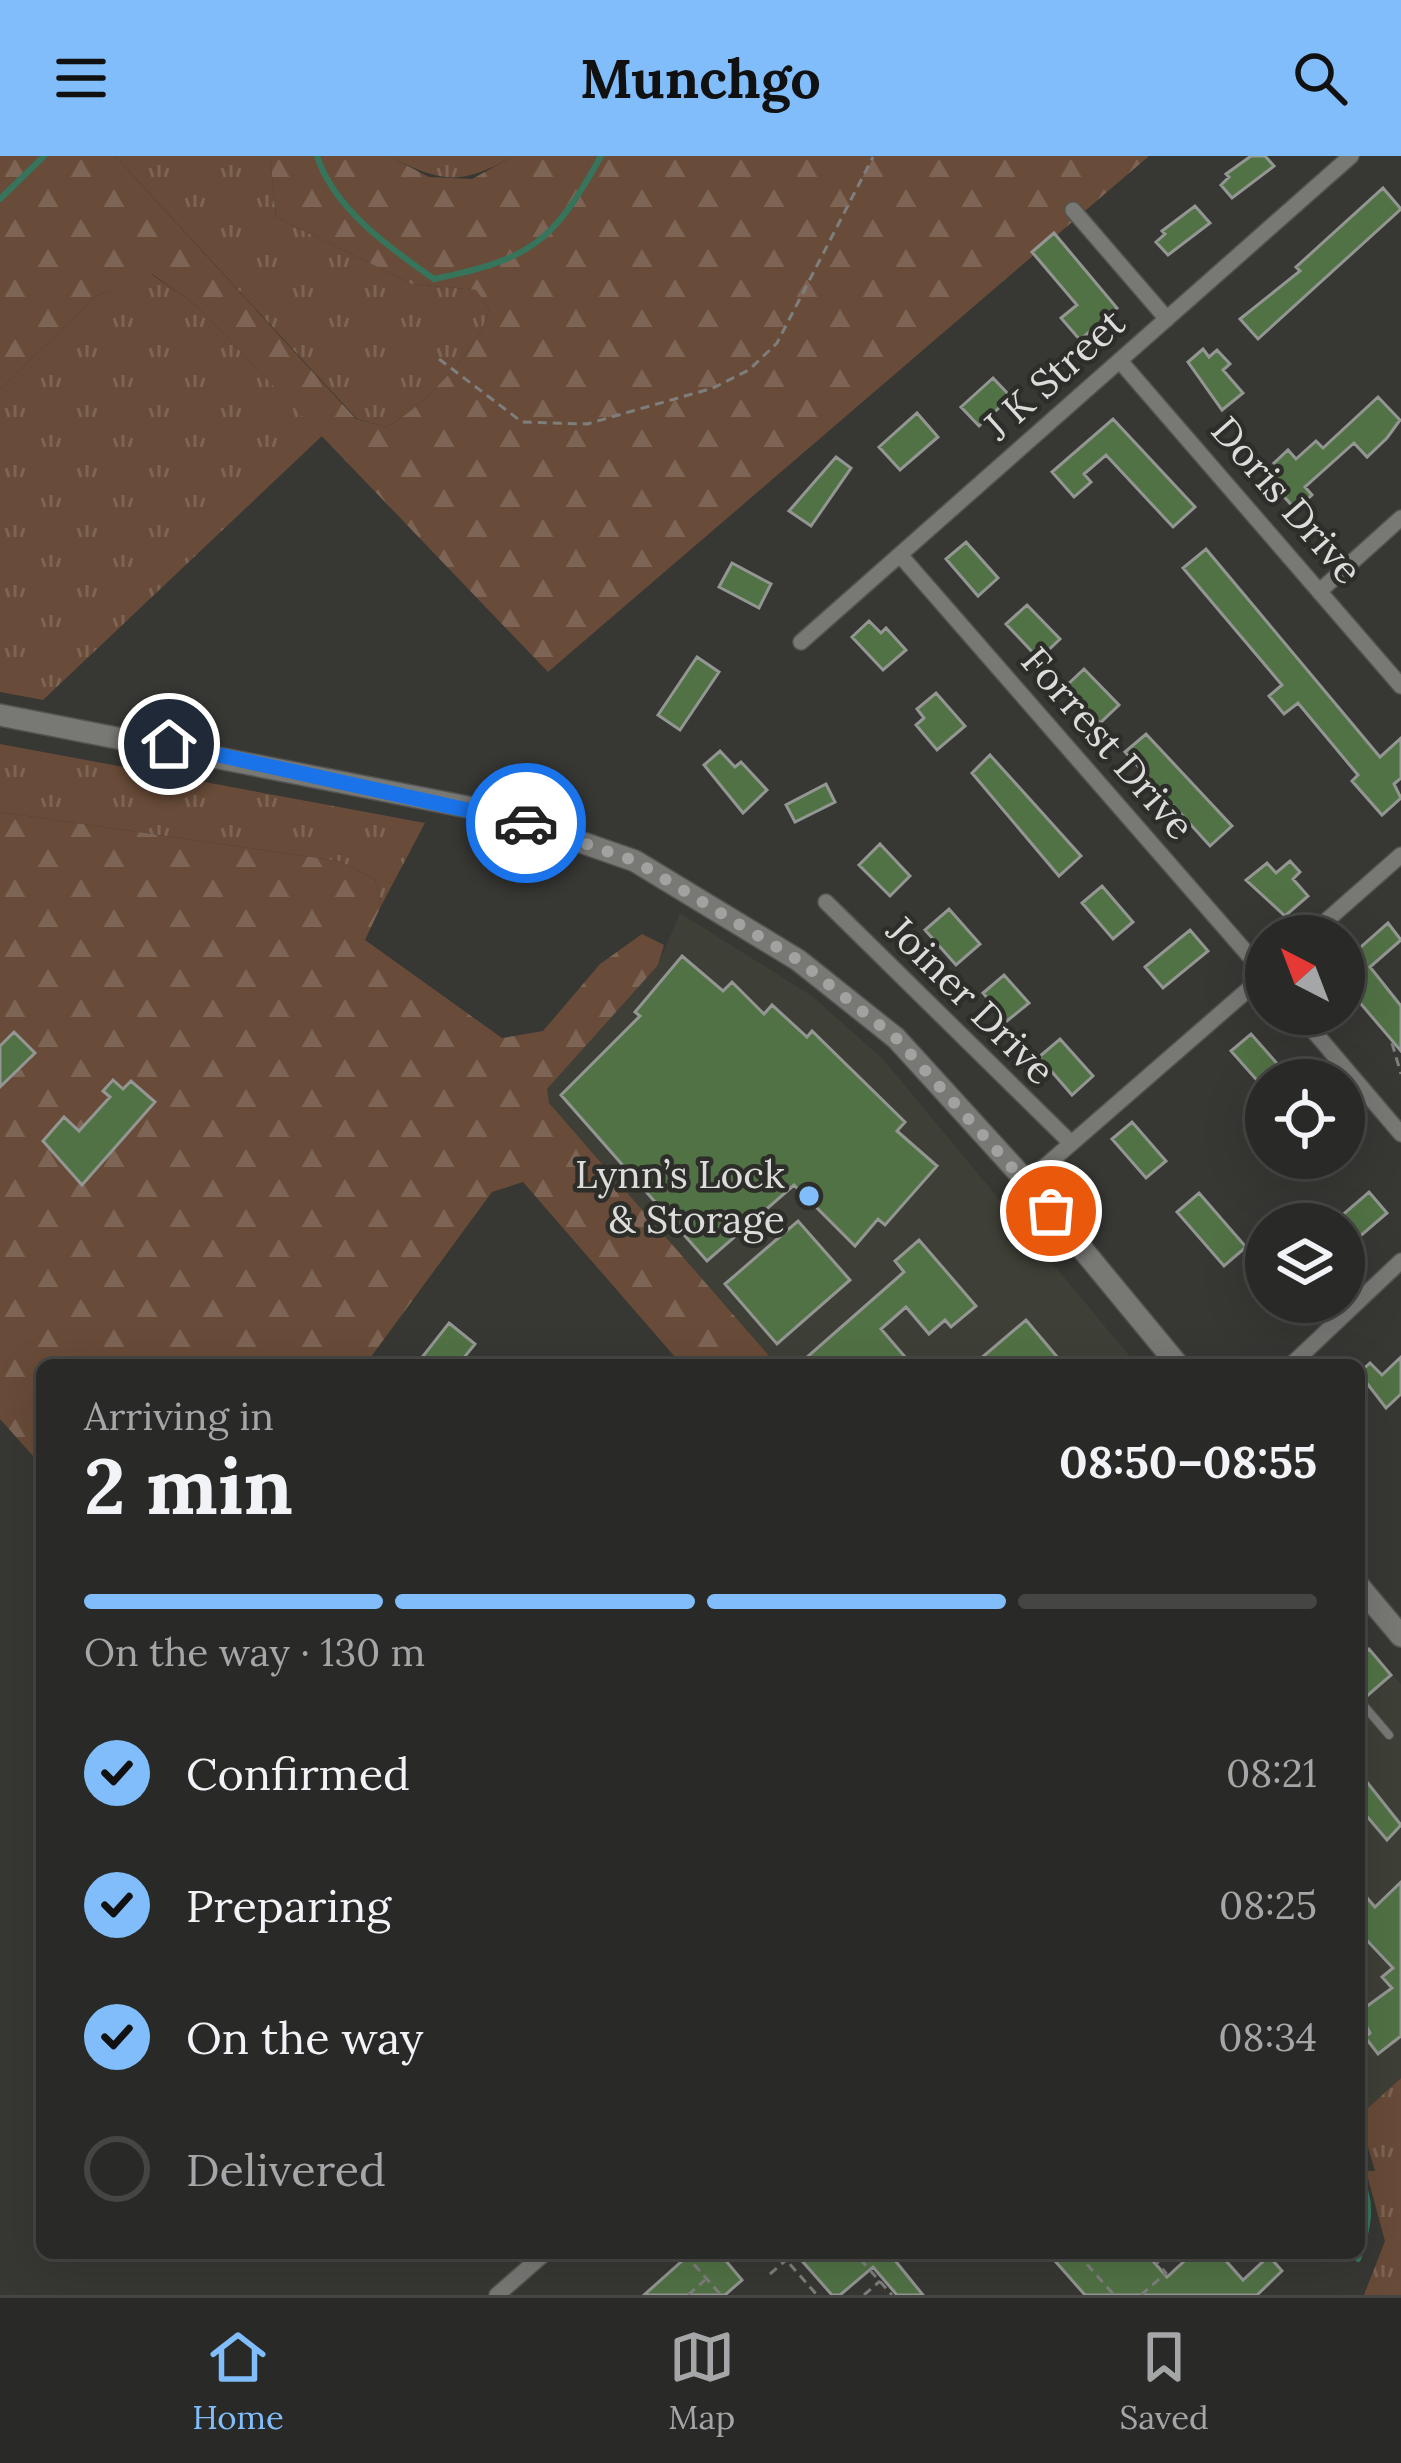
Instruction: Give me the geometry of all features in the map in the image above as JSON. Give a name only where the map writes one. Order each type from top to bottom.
[{"type":"main road","points":[[0,715],[498,813],[635,861],[798,960],[896,1038],[1027,1183],[1173,1359]]},
{"type":"main road","points":[[1365,1593],[1401,1636]]},
{"type":"street","name":"J K Street","points":[[801,642],[1351,156]]},
{"type":"street","points":[[1072,210],[1167,319]]},
{"type":"street","name":"Doris Drive","points":[[1120,361],[1322,589],[1401,686]]},
{"type":"street","points":[[1322,589],[1401,518]]},
{"type":"street","name":"Forrest Drive","points":[[900,555],[1245,951]]},
{"type":"street","points":[[1333,915],[1401,855]]},
{"type":"street","name":"Joiner Drive","points":[[826,902],[1071,1143]]},
{"type":"street","points":[[1027,1183],[1245,993]]},
{"type":"street","points":[[1317,1035],[1401,1134]]},
{"type":"street","points":[[1297,1359],[1401,1261]]},
{"type":"street","points":[[497,2295],[538,2259]]},
{"type":"lane","points":[[1365,1707],[1389,1735]]},
{"type":"path","points":[[440,359],[522,422],[587,424],[713,388],[749,370],[777,343],[872,157]]},
{"type":"path","points":[[1391,1043],[1401,1074]]},
{"type":"path","points":[[689,2259],[721,2295]]},
{"type":"path","points":[[860,2259],[892,2295]]},
{"type":"path","points":[[1082,2259],[1114,2295]]},
{"type":"path","points":[[1141,2295],[1166,2273],[1153,2259]]},
{"type":"path","points":[[770,2274],[786,2260],[817,2295]]},
{"type":"path","points":[[688,2295],[706,2279]]},
{"type":"path","points":[[864,2295],[880,2281]]},
{"type":"shaded area","points":[[680,913],[812,996],[883,1059],[1132,1359],[772,1359],[549,1104],[546,1089],[658,965]]},
{"type":"shaded area","points":[[1365,1644],[1401,1684],[1401,2078],[1365,2111]]},
{"type":"green space","points":[[0,156],[115,156],[356,419],[386,427],[448,375],[475,340],[489,309],[476,290],[412,284],[276,217],[270,156],[389,156],[429,177],[472,179],[514,156],[1149,156],[548,672],[196,305],[152,274],[96,296],[0,389]]},
{"type":"green space","points":[[115,156],[270,156],[276,217],[412,284],[476,290],[489,309],[484,324],[448,376],[400,419],[386,427],[357,419]]},
{"type":"green space","points":[[389,156],[514,156],[480,172],[452,177],[424,172]]},
{"type":"green space","points":[[151,274],[196,305],[322,436],[43,700],[0,692],[0,389],[96,296]]},
{"type":"green space","points":[[0,744],[425,823],[381,906],[375,879],[339,861],[0,812]]},
{"type":"green space","points":[[0,812],[339,861],[375,879],[381,906],[365,940],[502,1038],[543,1031],[600,964],[642,934],[664,945],[658,965],[547,1089],[549,1103],[772,1359],[677,1359],[523,1182],[492,1192],[369,1359],[36,1359],[36,1459],[0,1419]]},
{"type":"green space","points":[[1401,2078],[1401,2295],[1364,2295],[1385,2241],[1366,2171],[1375,2171],[1365,2137],[1365,2111]]},
{"type":"building","points":[[1251,156],[1265,156],[1274,166],[1232,198],[1221,185],[1229,177],[1226,174]]},
{"type":"building","points":[[1383,188],[1401,209],[1258,339],[1240,319],[1300,271],[1296,267]]},
{"type":"building","points":[[1195,206],[1210,223],[1168,255],[1156,242],[1165,234],[1162,231]]},
{"type":"building","points":[[1054,233],[1117,308],[1080,340],[1061,318],[1077,305],[1032,252]]},
{"type":"building","points":[[1203,349],[1209,357],[1217,350],[1230,364],[1223,370],[1243,393],[1222,410],[1188,362]]},
{"type":"building","points":[[993,378],[1011,397],[979,426],[961,407]]},
{"type":"building","points":[[1378,397],[1400,420],[1387,438],[1367,457],[1354,443],[1305,487],[1312,495],[1296,510],[1268,479],[1279,468],[1274,463],[1288,450],[1296,459],[1316,441],[1323,448]]},
{"type":"building","points":[[917,413],[938,437],[900,470],[879,447]]},
{"type":"building","points":[[1113,419],[1195,507],[1173,527],[1106,455],[1084,474],[1091,482],[1074,497],[1052,472]]},
{"type":"building","points":[[836,457],[851,468],[811,526],[789,511]]},
{"type":"building","points":[[966,542],[998,578],[978,596],[946,559]]},
{"type":"building","points":[[1206,549],[1380,757],[1401,738],[1401,778],[1394,784],[1401,798],[1382,815],[1352,781],[1358,775],[1298,703],[1284,714],[1269,696],[1282,685],[1183,568]]},
{"type":"building","points":[[732,563],[771,584],[759,608],[719,587]]},
{"type":"building","points":[[1027,605],[1060,639],[1039,659],[1006,624]]},
{"type":"building","points":[[869,621],[881,633],[886,628],[906,650],[883,670],[852,637]]},
{"type":"building","points":[[697,657],[719,672],[680,730],[658,715]]},
{"type":"building","points":[[1084,669],[1119,705],[1100,723],[1066,686]]},
{"type":"building","points":[[936,693],[965,726],[937,750],[916,725],[924,718],[917,709]]},
{"type":"building","points":[[1146,734],[1232,826],[1210,846],[1125,752]]},
{"type":"building","points":[[720,751],[735,767],[741,762],[767,790],[743,813],[704,765]]},
{"type":"building","points":[[990,755],[1081,856],[1059,876],[972,773]]},
{"type":"building","points":[[826,784],[835,802],[795,822],[786,805]]},
{"type":"building","points":[[880,844],[910,876],[890,896],[859,865]]},
{"type":"building","points":[[1290,861],[1300,872],[1293,879],[1308,896],[1286,915],[1246,880],[1267,863],[1276,873]]},
{"type":"building","points":[[1102,886],[1133,922],[1113,939],[1082,903]]},
{"type":"building","points":[[949,909],[980,944],[956,965],[925,930]]},
{"type":"building","points":[[1388,923],[1401,940],[1370,967],[1401,1006],[1401,1051],[1365,1009],[1365,943]]},
{"type":"building","points":[[1190,930],[1208,951],[1163,988],[1145,967]]},
{"type":"building","points":[[682,956],[723,991],[732,982],[764,1014],[772,1005],[807,1037],[812,1031],[905,1122],[897,1131],[937,1166],[885,1225],[878,1219],[855,1246],[794,1185],[707,1261],[561,1095],[640,1016],[635,1012]]},
{"type":"building","points":[[1004,975],[1029,1003],[1007,1021],[983,993]]},
{"type":"building","points":[[14,1032],[35,1053],[0,1087],[0,1046]]},
{"type":"building","points":[[1252,1035],[1273,1059],[1245,1059],[1245,1067],[1231,1051]]},
{"type":"building","points":[[1060,1039],[1093,1076],[1072,1095],[1039,1057]]},
{"type":"building","points":[[113,1080],[123,1089],[131,1081],[155,1102],[82,1185],[43,1141],[64,1117],[79,1131],[110,1097],[103,1091]]},
{"type":"building","points":[[1132,1122],[1166,1161],[1146,1178],[1112,1139]]},
{"type":"building","points":[[1369,1192],[1387,1213],[1365,1232],[1365,1203],[1356,1203]]},
{"type":"building","points":[[1199,1193],[1245,1248],[1224,1266],[1177,1212]]},
{"type":"building","points":[[798,1221],[850,1280],[777,1344],[725,1284]]},
{"type":"building","points":[[919,1240],[976,1306],[951,1327],[945,1320],[929,1334],[906,1307],[881,1329],[907,1359],[805,1359],[904,1272],[895,1261]]},
{"type":"building","points":[[1026,1320],[1059,1359],[980,1359]]},
{"type":"building","points":[[449,1323],[475,1344],[463,1359],[421,1359]]},
{"type":"building","points":[[1401,1357],[1401,1394],[1386,1408],[1365,1381],[1365,1368],[1370,1363],[1382,1375]]},
{"type":"building","points":[[1369,1649],[1391,1675],[1367,1696],[1365,1695],[1365,1652]]},
{"type":"building","points":[[1365,1780],[1401,1825],[1387,1840],[1365,1814]]},
{"type":"building","points":[[1401,1882],[1401,2036],[1378,2054],[1365,2037],[1370,2033],[1365,2008],[1392,1988],[1382,1977],[1393,1968],[1365,1938],[1365,1902],[1368,1899],[1375,1907]]},
{"type":"building","points":[[684,2259],[728,2259],[742,2280],[725,2295],[644,2295]]},
{"type":"building","points":[[800,2259],[894,2259],[923,2295],[897,2295],[873,2267],[840,2295],[832,2295]]},
{"type":"building","points":[[1053,2259],[1151,2259],[1167,2277],[1186,2259],[1224,2259],[1243,2280],[1266,2259],[1282,2271],[1257,2295],[1085,2295]]},
{"type":"waterway","points":[[0,199],[44,156]]},
{"type":"waterway","points":[[317,156],[350,210],[434,279],[494,264],[536,243],[568,209],[601,156]]},
{"type":"waterway","points":[[1365,2192],[1365,2232]]},
{"type":"way so far","points":[[526,823],[635,861],[798,960],[896,1038],[1051,1211]]},
{"type":"place","name":"Lynn’s Lock & Storage","points":[[809,1196]]},
{"type":"route","points":[[169,744],[498,813],[526,823]]}]
